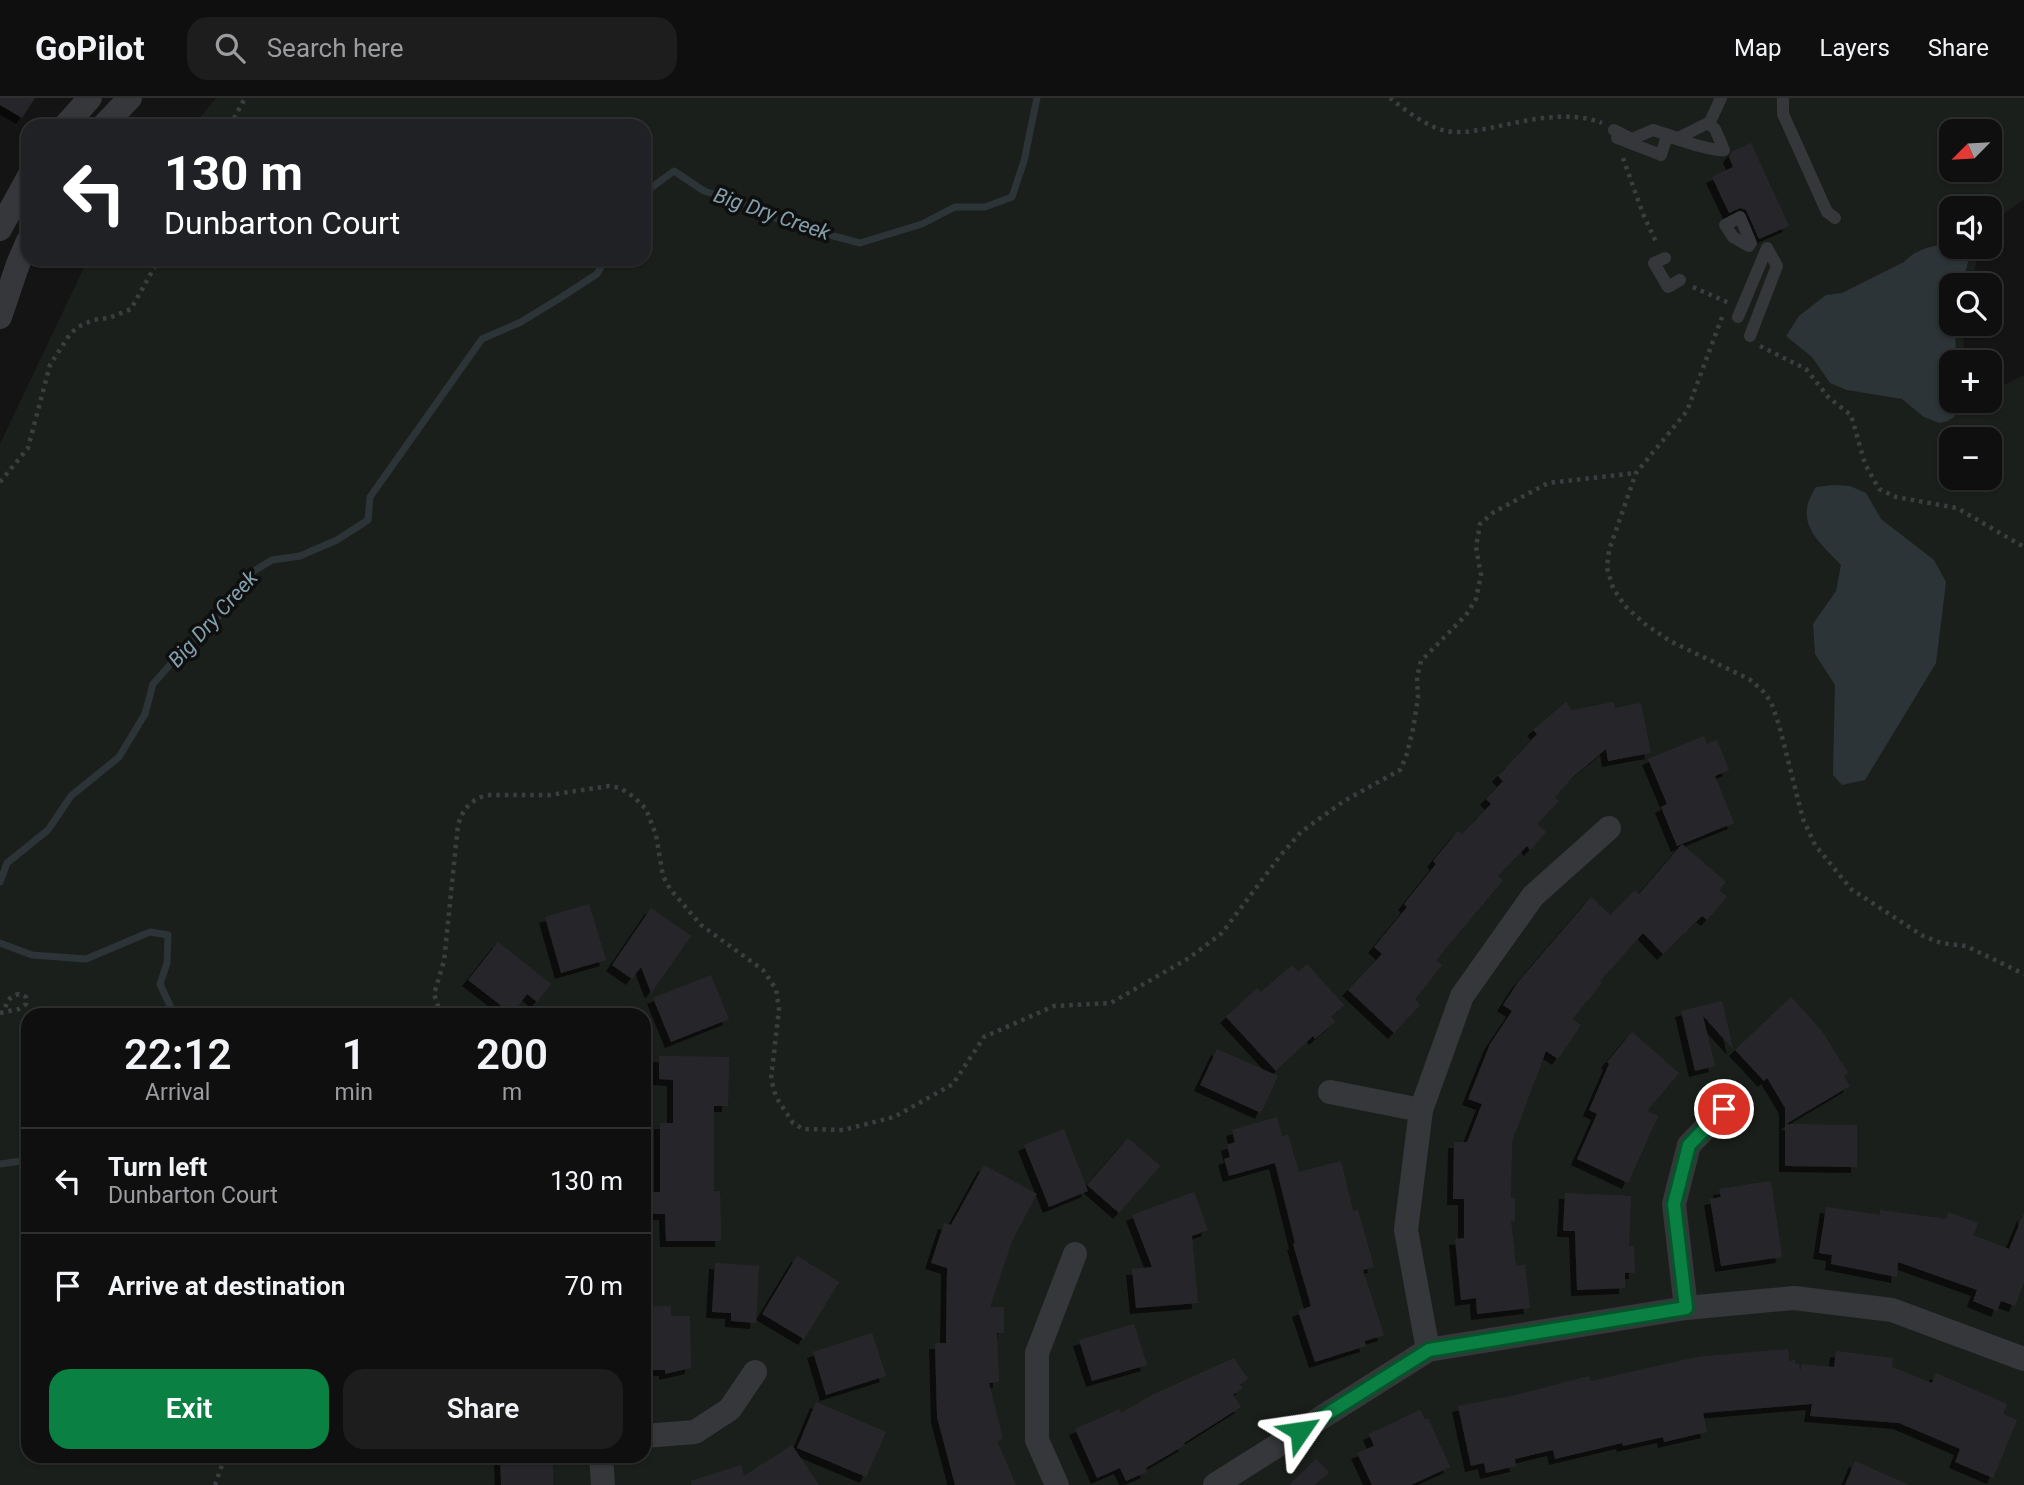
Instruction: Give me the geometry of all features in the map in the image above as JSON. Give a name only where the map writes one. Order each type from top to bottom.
[{"type":"street","points":[[71,119],[90,98]]},
{"type":"street","points":[[110,119],[130,98]]},
{"type":"street","points":[[0,229],[21,191]]},
{"type":"street","points":[[0,317],[21,257]]},
{"type":"street","points":[[1429,1350],[1406,1230],[1421,1111],[1462,996],[1533,896],[1609,828]]},
{"type":"street","points":[[1330,1092],[1421,1111]]},
{"type":"street","points":[[1686,1308],[1674,1204],[1689,1145],[1724,1109]]},
{"type":"street","points":[[1057,1485],[1037,1440],[1037,1353],[1075,1254]]},
{"type":"street","points":[[1215,1485],[1429,1350],[1686,1308],[1794,1297],[1892,1310],[2024,1359]]},
{"type":"street","points":[[651,1435],[695,1432],[730,1409],[755,1372]]},
{"type":"street","points":[[601,1463],[603,1485]]},
{"type":"lane","points":[[1615,134],[1632,139],[1653,130],[1678,138],[1709,124],[1721,98]]},
{"type":"lane","points":[[1783,99],[1783,114],[1827,212],[1835,218]]},
{"type":"lane","points":[[1615,134],[1661,155],[1667,136],[1717,152],[1724,150],[1715,129],[1709,124]]},
{"type":"lane","points":[[1738,317],[1766,248],[1777,267],[1750,336]]},
{"type":"lane","points":[[1665,257],[1654,263],[1668,287],[1679,280]]},
{"type":"path","points":[[234,119],[245,98]]},
{"type":"path","points":[[1390,98],[1432,126],[1447,131],[1478,130],[1532,119],[1594,120],[1615,134],[1643,214],[1665,257]]},
{"type":"path","points":[[0,482],[27,448],[50,365],[69,334],[93,320],[109,318],[131,309],[155,266]]},
{"type":"path","points":[[1679,280],[1727,301],[1738,317]]},
{"type":"path","points":[[1727,301],[1687,411],[1636,473],[1609,550],[1609,579],[1625,606],[1645,624],[1670,641],[1749,679],[1762,690],[1771,702],[1779,725],[1807,828],[1815,845],[1851,889],[1923,936],[1941,943],[1966,946],[2024,974]]},
{"type":"path","points":[[1750,336],[1754,344],[1807,369],[1829,398],[1851,415],[1871,480],[1879,489],[1896,497],[1957,508],[2024,547]]},
{"type":"path","points":[[439,1008],[434,994],[444,961],[458,825],[464,809],[478,798],[487,795],[550,796],[609,786],[620,788],[646,809],[656,835],[663,876],[679,901],[701,925],[763,970],[776,989],[779,1009],[771,1079],[776,1097],[793,1123],[803,1129],[832,1131],[894,1117],[953,1084],[984,1037],[1054,1006],[1111,1003],[1189,958],[1222,933],[1301,832],[1344,801],[1400,769],[1413,729],[1418,698],[1417,677],[1421,661],[1466,615],[1476,599],[1481,575],[1476,547],[1480,524],[1494,512],[1548,483],[1636,473]]},
{"type":"path","points":[[19,994],[26,997],[26,1004],[19,1009],[3,1012],[10,997],[19,994]]},
{"type":"path","points":[[215,1485],[223,1463]]},
{"type":"shaded area","points":[[216,98],[2024,98],[2024,199],[2002,215],[2002,196],[1939,196],[1939,259],[1977,259],[1974,273],[1939,273],[1939,336],[1963,336],[1964,350],[1939,350],[1939,413],[2002,413],[2002,386],[2024,375],[2024,1485],[0,1485],[0,444],[85,266],[651,266],[651,119],[199,119]]},
{"type":"shaded area","points":[[1939,246],[1939,259],[1969,259],[1965,273],[1939,273],[1939,336],[1955,336],[1956,350],[1939,350],[1939,413],[1956,413],[1948,421],[1939,423],[1924,417],[1902,399],[1847,390],[1830,383],[1812,357],[1786,336],[1799,316],[1826,295],[1842,293]]},
{"type":"shaded area","points":[[1850,486],[1866,493],[1881,519],[1934,560],[1946,582],[1936,663],[1865,780],[1842,785],[1833,775],[1835,685],[1815,654],[1813,624],[1836,591],[1841,565],[1816,539],[1807,520],[1809,499],[1816,487]]},
{"type":"building","points":[[0,98],[35,98],[22,118],[0,105]]},
{"type":"building","points":[[1751,143],[1789,226],[1759,239],[1746,210],[1740,208],[1729,213],[1712,177],[1733,167],[1729,157],[1733,151]]},
{"type":"building","points":[[1566,702],[1572,710],[1614,702],[1615,708],[1641,703],[1651,753],[1608,761],[1606,749],[1573,777],[1555,797],[1559,801],[1537,824],[1546,832],[1530,850],[1527,846],[1498,876],[1503,880],[1436,960],[1442,965],[1415,999],[1420,1005],[1394,1033],[1348,990],[1382,954],[1374,947],[1407,907],[1404,904],[1436,864],[1433,861],[1458,831],[1462,834],[1491,804],[1486,799],[1503,781],[1498,776],[1537,734],[1533,730]]},
{"type":"building","points":[[1704,736],[1707,744],[1717,740],[1729,770],[1715,776],[1734,823],[1677,846],[1661,807],[1667,804],[1648,759]]},
{"type":"building","points":[[1682,844],[1726,882],[1719,890],[1727,897],[1707,920],[1702,916],[1663,954],[1643,933],[1600,981],[1602,983],[1572,1019],[1581,1025],[1558,1059],[1546,1051],[1512,1141],[1511,1198],[1515,1198],[1515,1221],[1511,1221],[1516,1266],[1525,1265],[1530,1308],[1477,1314],[1476,1298],[1461,1300],[1455,1239],[1464,1238],[1464,1199],[1453,1199],[1454,1142],[1467,1142],[1482,1104],[1468,1099],[1490,1044],[1512,1011],[1503,1005],[1518,982],[1591,897],[1610,915],[1635,890],[1639,894]]},
{"type":"building","points":[[589,904],[606,960],[561,973],[545,917]]},
{"type":"building","points":[[651,908],[691,936],[651,993],[641,967],[632,979],[612,965]]},
{"type":"building","points":[[498,942],[551,984],[537,1002],[527,994],[516,1008],[504,1008],[468,980]]},
{"type":"building","points":[[1307,964],[1344,1005],[1331,1017],[1335,1022],[1315,1039],[1313,1036],[1276,1071],[1226,1017],[1257,988],[1261,992],[1292,965],[1298,972]]},
{"type":"building","points":[[711,975],[729,1019],[671,1042],[653,998]]},
{"type":"building","points":[[1791,997],[1822,1031],[1848,1073],[1844,1076],[1850,1086],[1786,1124],[1857,1125],[1857,1167],[1785,1166],[1785,1108],[1767,1078],[1764,1081],[1735,1050]]},
{"type":"building","points":[[1722,1001],[1733,1049],[1703,1016],[1715,1066],[1695,1071],[1681,1011]]},
{"type":"building","points":[[1632,1032],[1679,1073],[1647,1111],[1658,1116],[1628,1183],[1577,1159],[1597,1114],[1589,1110],[1609,1064],[1607,1062]]},
{"type":"building","points":[[1217,1049],[1278,1076],[1261,1113],[1200,1085]]},
{"type":"building","points":[[659,1056],[729,1057],[728,1106],[714,1106],[714,1191],[720,1191],[721,1241],[666,1241],[665,1214],[652,1214],[651,1192],[660,1192],[660,1123],[673,1123],[673,1080],[659,1079]]},
{"type":"building","points":[[1277,1117],[1282,1136],[1288,1135],[1299,1172],[1341,1161],[1353,1211],[1358,1210],[1374,1267],[1363,1270],[1384,1335],[1365,1341],[1366,1346],[1315,1362],[1298,1311],[1311,1306],[1293,1244],[1295,1243],[1275,1163],[1229,1176],[1224,1159],[1230,1157],[1227,1145],[1235,1142],[1232,1130]]},
{"type":"building","points":[[1064,1129],[1088,1191],[1049,1207],[1024,1145]]},
{"type":"building","points":[[1128,1138],[1160,1166],[1119,1213],[1087,1185]]},
{"type":"building","points":[[984,1165],[1037,1194],[1012,1241],[990,1307],[1004,1307],[1004,1333],[997,1333],[999,1382],[989,1383],[1003,1439],[997,1441],[1016,1485],[955,1485],[937,1417],[935,1343],[946,1343],[947,1268],[931,1263],[944,1223],[951,1225]]},
{"type":"building","points":[[1771,1181],[1782,1257],[1721,1266],[1710,1199],[1721,1197],[1719,1189]]},
{"type":"building","points":[[1194,1192],[1208,1230],[1192,1236],[1198,1303],[1136,1308],[1132,1269],[1152,1267],[1132,1215]]},
{"type":"building","points":[[1565,1193],[1631,1196],[1629,1246],[1634,1246],[1635,1273],[1625,1273],[1625,1288],[1577,1290],[1575,1231],[1563,1231]]},
{"type":"building","points":[[1826,1207],[1880,1215],[1880,1210],[1946,1219],[1948,1212],[1978,1223],[1973,1235],[2009,1249],[2024,1213],[2024,1283],[2015,1306],[2001,1301],[1997,1311],[1973,1301],[1977,1290],[1898,1262],[1897,1277],[1831,1264],[1832,1255],[1819,1253]]},
{"type":"building","points":[[797,1256],[839,1282],[804,1339],[762,1314]]},
{"type":"building","points":[[715,1263],[759,1266],[756,1323],[731,1321],[731,1313],[712,1312]]},
{"type":"building","points":[[671,1306],[671,1316],[690,1316],[691,1368],[665,1374],[665,1370],[651,1370],[651,1307]]},
{"type":"building","points":[[1134,1324],[1147,1365],[1092,1381],[1079,1340]]},
{"type":"building","points":[[872,1333],[886,1376],[826,1395],[813,1352]]},
{"type":"building","points":[[1788,1349],[1789,1361],[1795,1360],[1795,1363],[1799,1364],[1800,1372],[1802,1364],[1834,1367],[1836,1351],[1893,1358],[1892,1367],[1932,1383],[1936,1373],[2007,1404],[2003,1414],[2017,1420],[1993,1478],[1955,1462],[1960,1449],[1899,1423],[1810,1416],[1812,1404],[1703,1413],[1707,1432],[1664,1442],[1663,1437],[1623,1446],[1622,1443],[1555,1459],[1553,1450],[1515,1459],[1516,1466],[1486,1473],[1484,1463],[1471,1466],[1458,1406],[1516,1395],[1589,1376],[1591,1381],[1697,1357]]},
{"type":"building","points":[[1234,1358],[1248,1379],[1240,1384],[1243,1388],[1233,1395],[1241,1407],[1146,1468],[1147,1472],[1126,1481],[1120,1468],[1097,1478],[1075,1429],[1120,1409],[1121,1413],[1154,1394]]},
{"type":"building","points":[[816,1402],[886,1432],[866,1477],[797,1448]]},
{"type":"building","points":[[1420,1410],[1425,1420],[1428,1418],[1450,1467],[1411,1485],[1372,1485],[1357,1453],[1374,1446],[1369,1434]]},
{"type":"building","points":[[792,1445],[819,1485],[691,1485],[691,1481],[741,1465],[744,1476]]},
{"type":"building","points":[[1316,1459],[1329,1472],[1315,1485],[1289,1485]]},
{"type":"building","points":[[1855,1461],[1909,1485],[1845,1485]]},
{"type":"building","points":[[500,1463],[553,1463],[553,1485],[501,1485]]},
{"type":"waterway","name":"Big Dry Creek","points":[[651,188],[674,171],[704,191],[745,204],[788,224],[860,243],[922,224],[955,207],[985,207],[1012,197],[1024,161],[1037,98]]},
{"type":"waterway","name":"Big Dry Creek","points":[[0,882],[7,863],[48,830],[71,796],[119,757],[145,714],[153,684],[184,649],[232,604],[249,574],[272,560],[300,556],[337,540],[368,520],[370,497],[482,339],[521,322],[597,274],[602,266]]},
{"type":"waterway","name":"Big Dry Creek","points":[[0,943],[32,955],[86,959],[150,932],[168,935],[167,963],[160,984],[171,1008]]},
{"type":"waterway","name":"Big Dry Creek","points":[[0,1164],[21,1161]]},
{"type":"route","points":[[1300,1431],[1429,1350],[1686,1308],[1674,1204],[1689,1145],[1724,1109]]}]
